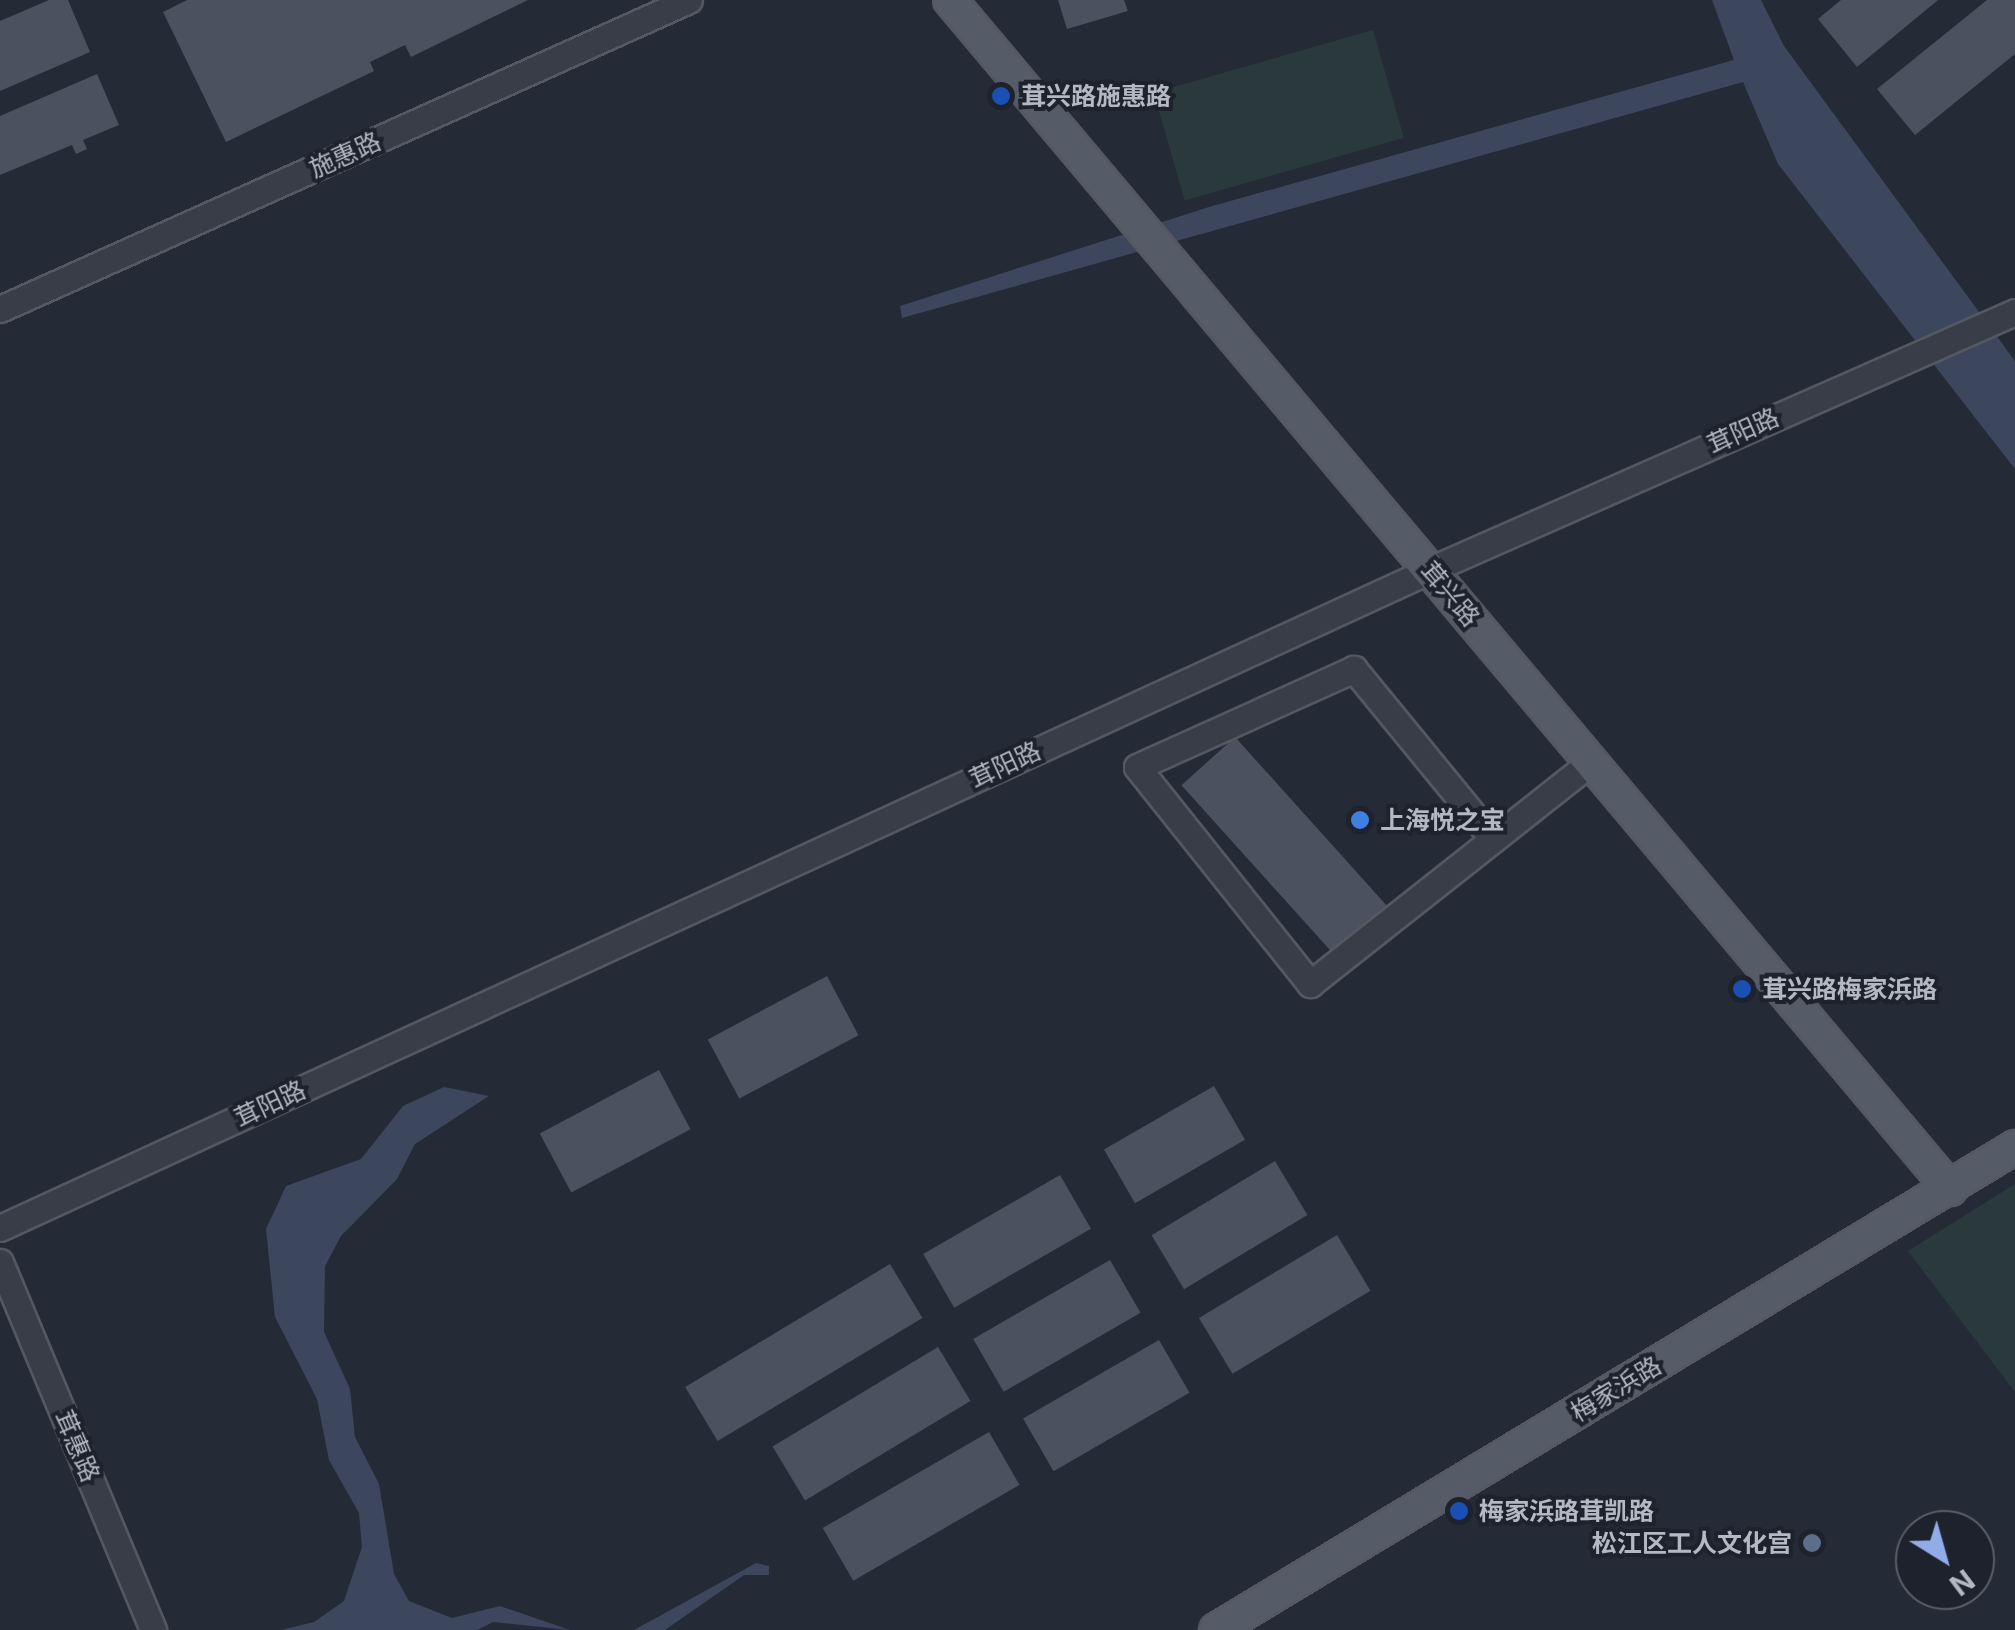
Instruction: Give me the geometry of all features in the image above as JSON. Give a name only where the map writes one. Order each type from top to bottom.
[{"type":"main road","name":"茸兴路","points":[[950,0],[1950,1188]]},
{"type":"main road","name":"梅家浜路","points":[[1216,1630],[2015,1147]]},
{"type":"street","name":"施惠路","points":[[0,309],[689,0]]},
{"type":"street","name":"茸阳路","points":[[0,1228],[1430,570],[2005,316]]},
{"type":"street","points":[[1492,840],[1354,669],[1138,767],[1310,984],[1591,762]]},
{"type":"street","name":"茸惠路","points":[[0,1262],[153,1630]]},
{"type":"shaded area","points":[[1373,30],[1404,138],[1185,201],[1154,93]]},
{"type":"shaded area","points":[[2015,1184],[2015,1392],[1908,1251]]},
{"type":"water","points":[[1712,0],[1761,0],[1784,46],[2015,361],[2015,469],[1778,164],[1743,82],[902,318],[900,306],[1209,207],[1734,60]]},
{"type":"water","points":[[444,1087],[489,1096],[415,1144],[397,1179],[341,1236],[325,1266],[324,1332],[350,1389],[355,1437],[379,1484],[394,1574],[409,1601],[452,1618],[500,1606],[570,1630],[493,1622],[477,1630],[281,1630],[314,1622],[344,1601],[362,1547],[359,1513],[329,1460],[317,1399],[275,1317],[266,1229],[286,1186],[361,1159],[403,1106]]},
{"type":"water","points":[[756,1563],[769,1566],[769,1575],[744,1575],[665,1630],[634,1630]]},
{"type":"building","points":[[49,0],[68,0],[90,52],[0,91],[0,21]]},
{"type":"building","points":[[187,0],[528,0],[411,57],[405,45],[370,62],[374,71],[226,142],[163,12]]},
{"type":"building","points":[[1058,0],[1124,0],[1128,11],[1067,29]]},
{"type":"building","points":[[1841,0],[1938,0],[1857,67],[1818,19]]},
{"type":"building","points":[[1987,0],[2015,0],[2015,54],[1915,135],[1877,89]]},
{"type":"building","points":[[97,74],[119,125],[83,140],[87,149],[76,154],[72,145],[0,175],[0,116]]},
{"type":"building","points":[[1235,737],[1391,910],[1337,958],[1181,785]]},
{"type":"building","points":[[827,976],[858,1035],[739,1099],[708,1039]]},
{"type":"building","points":[[659,1070],[690,1129],[571,1193],[540,1133]]},
{"type":"building","points":[[1214,1086],[1245,1140],[1135,1203],[1104,1150]]},
{"type":"building","points":[[1275,1161],[1307,1215],[1184,1289],[1152,1235]]},
{"type":"building","points":[[1060,1175],[1091,1229],[954,1308],[923,1254]]},
{"type":"building","points":[[1337,1235],[1370,1291],[1232,1374],[1199,1318]]},
{"type":"building","points":[[1110,1260],[1140,1313],[1004,1392],[973,1339]]},
{"type":"building","points":[[890,1264],[922,1318],[718,1441],[685,1387]]},
{"type":"building","points":[[1159,1340],[1190,1393],[1054,1471],[1023,1418]]},
{"type":"building","points":[[938,1347],[970,1401],[805,1500],[773,1446]]},
{"type":"building","points":[[989,1432],[1019,1485],[853,1581],[823,1528]]},
{"type":"place","name":"茸兴路施惠路","points":[[1001,96]]},
{"type":"place","name":"上海悦之宝","points":[[1360,820]]},
{"type":"place","name":"茸兴路梅家浜路","points":[[1742,989]]},
{"type":"place","name":"梅家浜路茸凯路","points":[[1459,1511]]},
{"type":"place","name":"松江区工人文化宫","points":[[1812,1543]]}]
